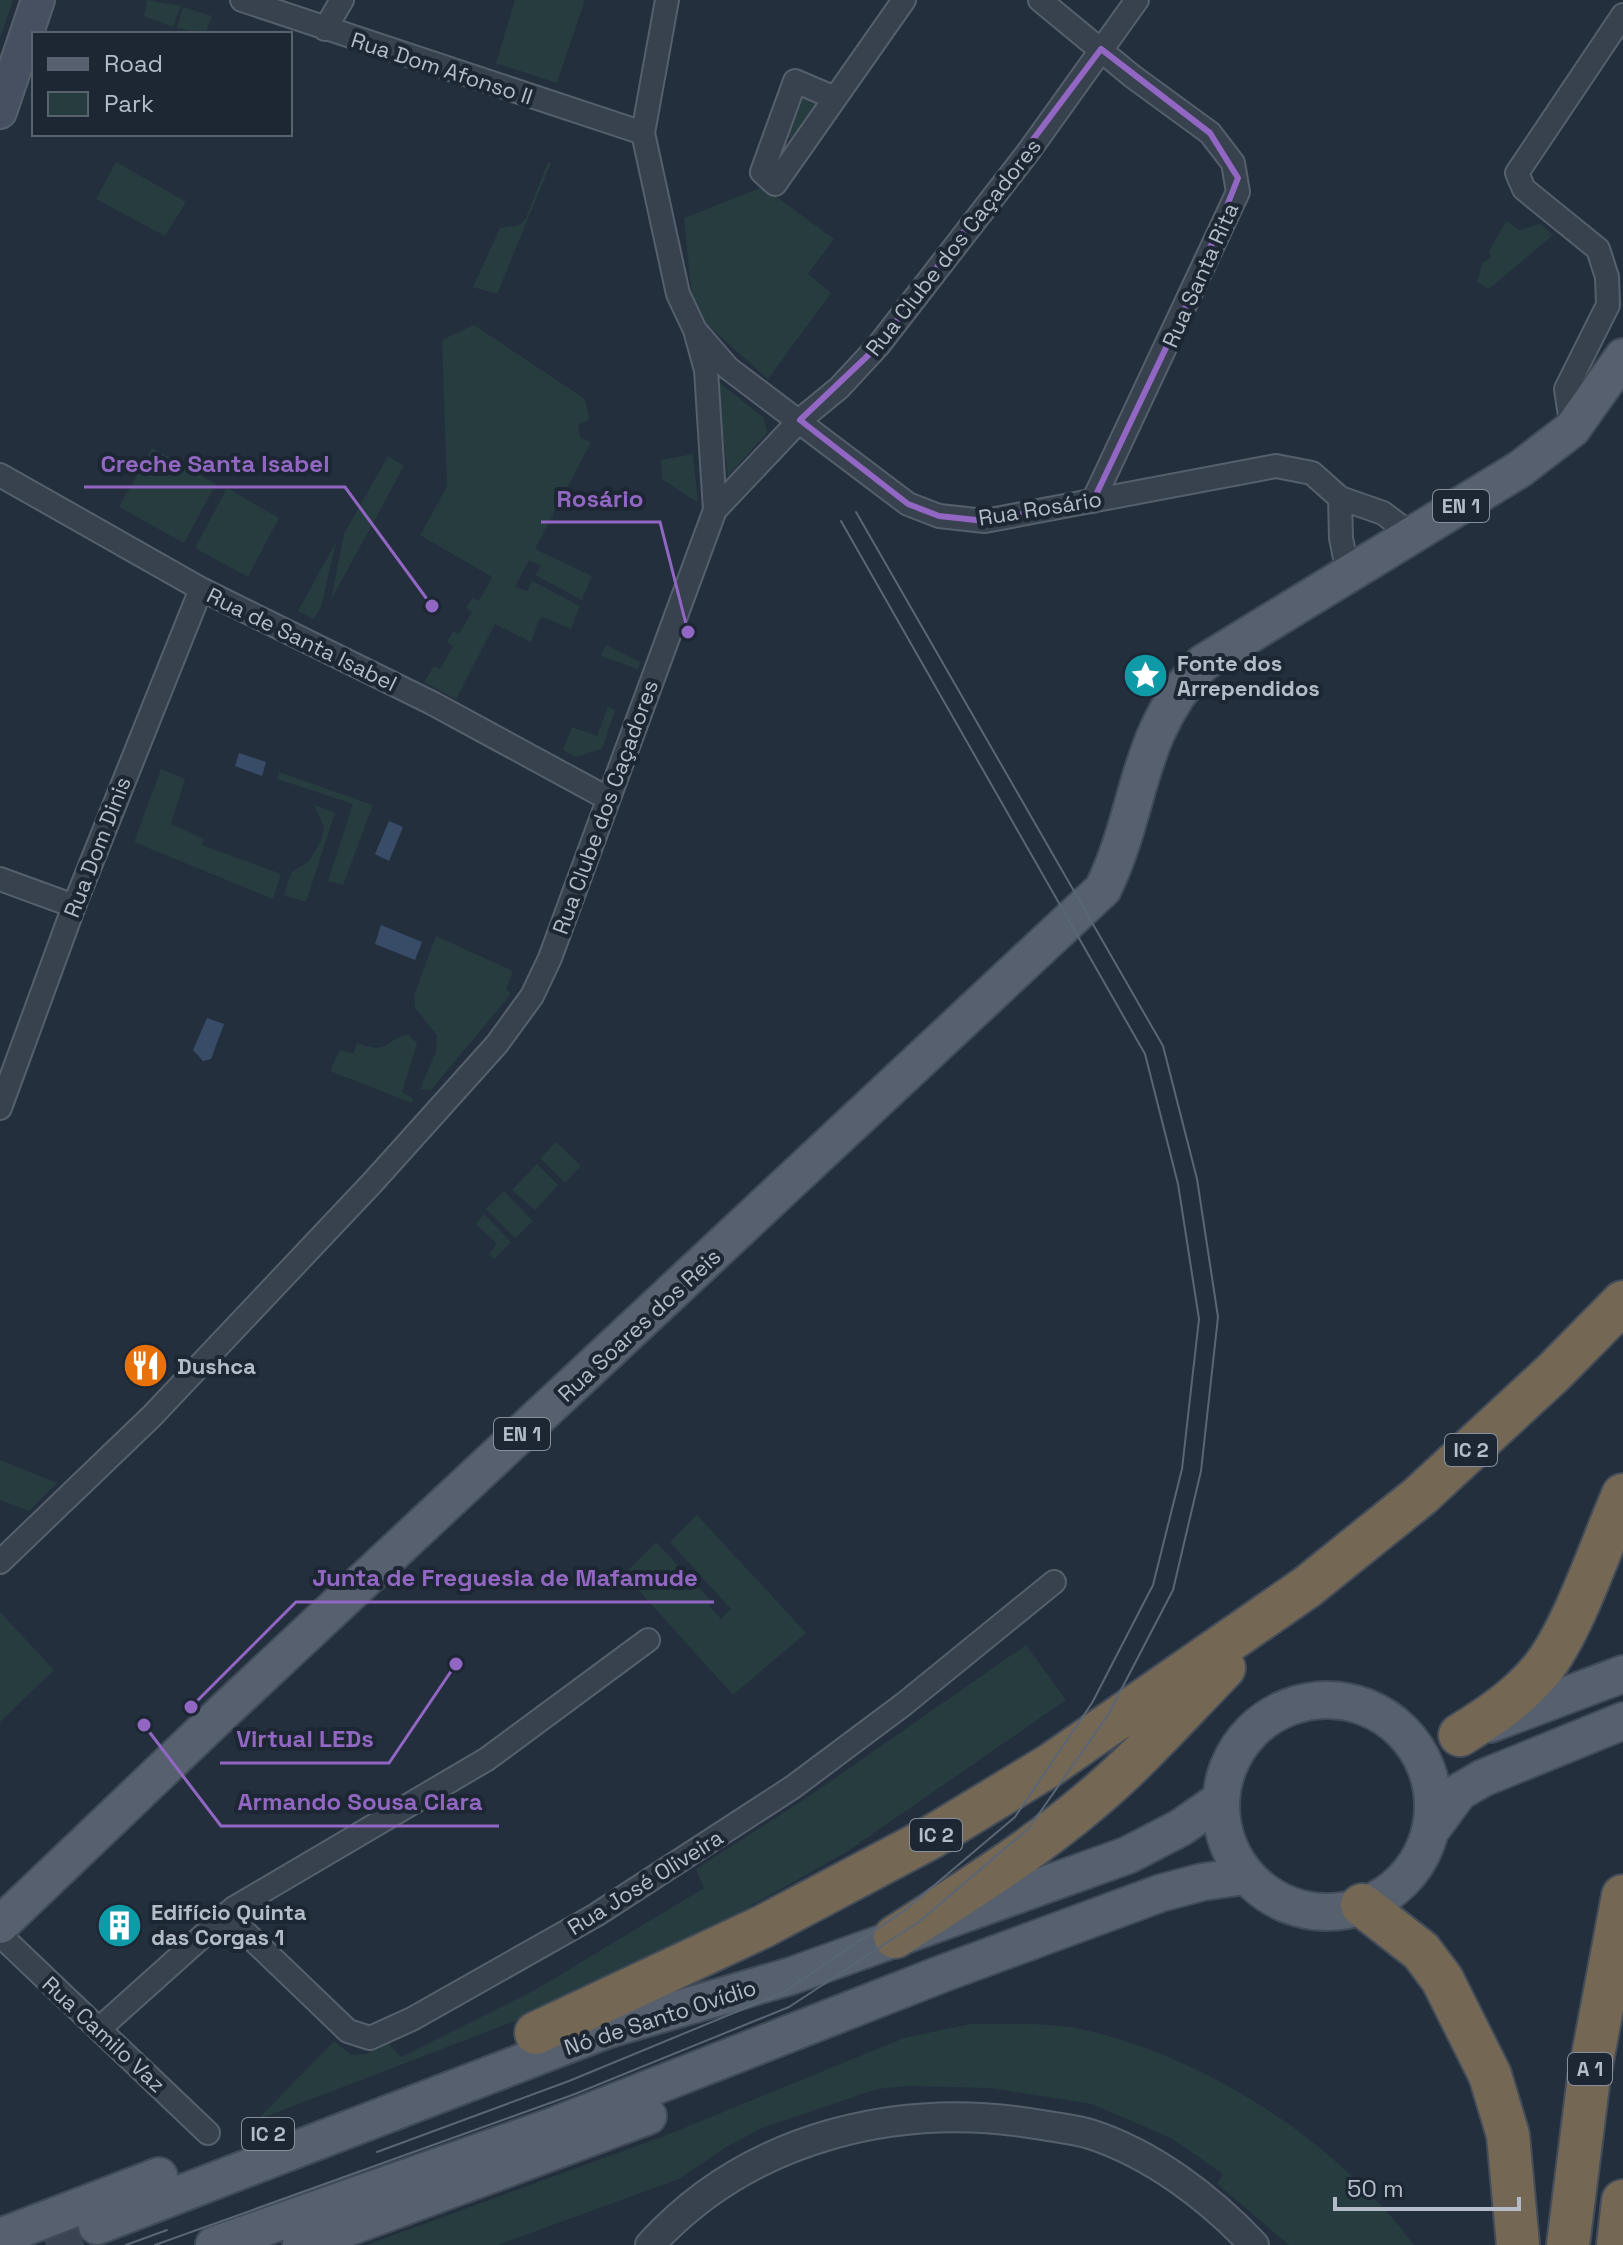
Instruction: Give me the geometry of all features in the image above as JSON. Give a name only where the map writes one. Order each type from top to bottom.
[{"type":"highway","name":"IC 2","points":[[895,1937],[1003,1867],[1092,1799],[1307,1587],[1481,1441],[1623,1302]]},
{"type":"highway","points":[[1460,1735],[1494,1714],[1545,1666],[1559,1643],[1623,1495]]},
{"type":"highway","name":"IC 2","points":[[536,2033],[764,1926],[930,1838],[1052,1764],[1307,1587]]},
{"type":"highway","name":"A 1","points":[[1568,2245],[1589,2077],[1623,1896]]},
{"type":"highway","points":[[1362,1905],[1421,1951],[1442,1979],[1490,2075],[1508,2135],[1518,2245]]},
{"type":"highway","points":[[1618,2245],[1623,2201]]},
{"type":"main road","points":[[0,112],[38,0]]},
{"type":"main road","name":"EN 1","points":[[1348,573],[1520,469],[1572,429],[1623,357]]},
{"type":"main road","name":"Rua Soares dos Reis","points":[[0,1925],[223,1712],[1103,889],[1118,858],[1145,757],[1159,721],[1180,687],[1203,663],[1348,573]]},
{"type":"main road","points":[[1623,1674],[1460,1735],[1430,1737],[1400,1728],[1367,1708],[1347,1702],[1311,1703],[1282,1712],[1260,1726],[1242,1743],[1229,1764],[1219,1801],[1224,1832],[1245,1876],[1268,1894],[1304,1909],[1337,1911],[1362,1905],[1399,1883],[1411,1870],[1434,1826],[1459,1792],[1483,1778],[1623,1721]]},
{"type":"main road","points":[[1400,1728],[1429,1774],[1435,1798],[1434,1826]]},
{"type":"main road","name":"Nó de Santo Ovídio","points":[[97,2226],[606,2030],[791,1976],[1128,1855],[1180,1828],[1219,1801]]},
{"type":"main road","points":[[214,2245],[553,2126],[944,1973],[1186,1885],[1245,1876]]},
{"type":"main road","points":[[301,2245],[572,2146],[850,2033],[944,1973]]},
{"type":"main road","name":"IC 2","points":[[0,2237],[536,2033],[665,1992],[791,1976]]},
{"type":"street","name":"Rua Dom Afonso II","points":[[242,0],[643,133]]},
{"type":"street","points":[[325,29],[342,0]]},
{"type":"street","name":"Rua Rosário","points":[[667,0],[643,133],[678,294],[695,330],[706,370],[715,510]]},
{"type":"street","points":[[835,98],[904,0]]},
{"type":"street","points":[[1040,0],[1101,49]]},
{"type":"street","name":"Rua Clube dos Caçadores","points":[[0,1562],[152,1416],[373,1182],[497,1044],[532,996],[550,958],[715,510],[800,420],[839,388],[878,346],[1029,151],[1137,0]]},
{"type":"street","points":[[1572,429],[1566,389],[1608,305],[1607,277],[1598,249],[1524,189],[1517,173],[1623,15]]},
{"type":"street","name":"Rua Santa Rita","points":[[1093,501],[1231,206],[1238,178],[1225,148],[1210,133],[1101,49]]},
{"type":"street","name":"Rua Rosário","points":[[695,330],[728,368],[908,504],[939,516],[985,521],[1276,466],[1294,466],[1312,473],[1340,498],[1383,513],[1412,535]]},
{"type":"street","name":"Rua de Santa Isabel","points":[[0,475],[201,589],[432,703],[607,798]]},
{"type":"street","points":[[1340,498],[1341,538],[1348,573]]},
{"type":"street","name":"Rua Dom Dinis","points":[[0,1108],[74,906],[201,589]]},
{"type":"street","points":[[0,879],[74,906]]},
{"type":"street","name":"Rua José Oliveira","points":[[226,1914],[348,2031],[370,2038],[412,2019],[596,1915],[793,1787],[904,1704],[1054,1582]]},
{"type":"street","points":[[99,2029],[226,1914],[487,1759],[648,1640]]},
{"type":"street","name":"Rua Camilo Vaz","points":[[0,1935],[208,2133]]},
{"type":"street","points":[[650,2245],[717,2184],[776,2153],[848,2127],[923,2118],[995,2117],[1090,2134],[1168,2171],[1242,2241]]},
{"type":"highlighted area","points":[[1101,49],[1210,133],[1238,178],[1193,291],[1093,501],[985,521],[939,516],[908,504],[800,420],[878,346]]},
{"type":"green space","points":[[0,0],[13,0],[0,38]]},
{"type":"green space","points":[[147,0],[181,6],[173,27],[144,16]]},
{"type":"green space","points":[[515,0],[585,0],[557,83],[496,63]]},
{"type":"green space","points":[[183,7],[212,16],[206,32],[177,28]]},
{"type":"green space","points":[[799,94],[819,105],[795,137],[789,138],[785,132]]},
{"type":"green space","points":[[116,162],[186,202],[165,236],[96,199]]},
{"type":"green space","points":[[548,162],[551,163],[497,294],[473,287],[500,228],[519,225],[525,220]]},
{"type":"green space","points":[[763,187],[834,239],[808,274],[831,293],[768,379],[705,323],[692,298],[684,218]]},
{"type":"green space","points":[[1506,221],[1520,230],[1540,224],[1553,235],[1489,289],[1477,282],[1482,264],[1491,257],[1489,251]]},
{"type":"green space","points":[[474,325],[585,399],[589,420],[578,425],[580,437],[591,442],[535,549],[592,576],[582,600],[535,575],[541,566],[529,560],[515,587],[527,591],[532,581],[580,606],[571,629],[543,617],[531,642],[495,624],[456,699],[424,682],[434,666],[440,669],[453,646],[447,642],[453,631],[459,634],[472,612],[466,608],[472,598],[479,601],[492,577],[420,535],[447,487],[442,340]]},
{"type":"green space","points":[[720,383],[764,418],[767,433],[728,476],[717,384]]},
{"type":"green space","points":[[152,448],[216,484],[184,543],[119,507]]},
{"type":"green space","points":[[693,454],[698,503],[662,479],[661,460]]},
{"type":"green space","points":[[388,456],[404,466],[331,600],[344,534]]},
{"type":"green space","points":[[227,488],[279,518],[248,577],[195,548]]},
{"type":"green space","points":[[336,542],[321,607],[314,619],[298,611]]},
{"type":"green space","points":[[606,645],[640,662],[638,669],[601,656]]},
{"type":"green space","points":[[608,707],[615,710],[602,749],[575,757],[563,750],[572,727],[597,736]]},
{"type":"green space","points":[[161,769],[185,779],[171,824],[204,839],[202,845],[281,874],[273,899],[134,842]]},
{"type":"green space","points":[[279,772],[373,805],[343,885],[328,881],[353,804],[277,779]]},
{"type":"green space","points":[[314,805],[335,813],[306,902],[284,895],[291,873],[309,861],[321,841],[324,828]]},
{"type":"green space","points":[[436,936],[513,971],[506,990],[511,993],[431,1090],[420,1089],[436,1051],[437,1035],[415,1008],[414,995]]},
{"type":"green space","points":[[408,1034],[417,1043],[402,1092],[413,1099],[412,1103],[330,1071],[340,1050],[353,1054],[357,1043],[381,1047]]},
{"type":"green space","points":[[556,1142],[581,1166],[565,1183],[540,1158]]},
{"type":"green space","points":[[537,1164],[558,1185],[535,1210],[512,1190]]},
{"type":"green space","points":[[504,1191],[533,1221],[515,1238],[486,1209]]},
{"type":"green space","points":[[484,1214],[511,1242],[494,1259],[489,1254],[497,1244],[476,1224]]},
{"type":"green space","points":[[0,1460],[57,1483],[29,1511],[0,1500]]},
{"type":"green space","points":[[697,1515],[806,1633],[733,1695],[624,1574],[656,1542],[712,1602],[709,1606],[721,1619],[731,1609],[670,1542]]},
{"type":"green space","points":[[0,1612],[54,1670],[0,1722]]},
{"type":"green space","points":[[1026,1645],[1066,1700],[845,1853],[676,1948],[580,1996],[257,2120],[334,2041],[351,2055],[367,2054],[388,2043],[401,2057],[535,1990],[704,1888],[696,1869],[805,1799]]},
{"type":"green space","points":[[970,2024],[1040,2024],[1081,2029],[1128,2042],[1221,2082],[1308,2139],[1383,2207],[1414,2245],[1289,2245],[1217,2184],[1223,2174],[1171,2138],[1092,2104],[990,2088],[908,2086],[877,2089],[762,2128],[728,2146],[679,2179],[498,2245],[366,2245],[667,2135],[904,2038]]},
{"type":"water","points":[[239,753],[266,762],[262,776],[235,766]]},
{"type":"water","points":[[389,821],[403,827],[389,861],[375,854]]},
{"type":"water","points":[[381,925],[422,942],[415,960],[375,944]]},
{"type":"water","points":[[207,1018],[224,1024],[211,1059],[203,1061],[193,1050]]},
{"type":"tunnel","points":[[46,2245],[97,2226]]},
{"type":"tram line","points":[[155,2245],[575,2094],[789,2007],[920,1921],[1029,1828],[1108,1715],[1173,1590],[1201,1471],[1218,1317],[1197,1179],[1163,1046],[856,512]]},
{"type":"tram line","points":[[377,2152],[569,2081],[782,1993],[905,1910],[1015,1817],[1092,1703],[1153,1585],[1182,1469],[1199,1319],[1178,1184],[1145,1054],[841,521]]},
{"type":"tram line","points":[[126,2245],[167,2230]]},
{"type":"place","name":"Creche Santa Isabel","points":[[432,606]]},
{"type":"place","name":"Rosário","points":[[688,632]]},
{"type":"place","name":"Fonte dos Arrependidos","points":[[1146,676]]},
{"type":"place","name":"Dushca","points":[[146,1366]]},
{"type":"place","name":"Virtual LEDs","points":[[456,1664]]},
{"type":"place","name":"Junta de Freguesia de Mafamude","points":[[191,1707]]},
{"type":"place","name":"Armando Sousa Clara","points":[[144,1725]]},
{"type":"place","name":"Edifício Quinta das Corgas 1","points":[[120,1925]]}]
